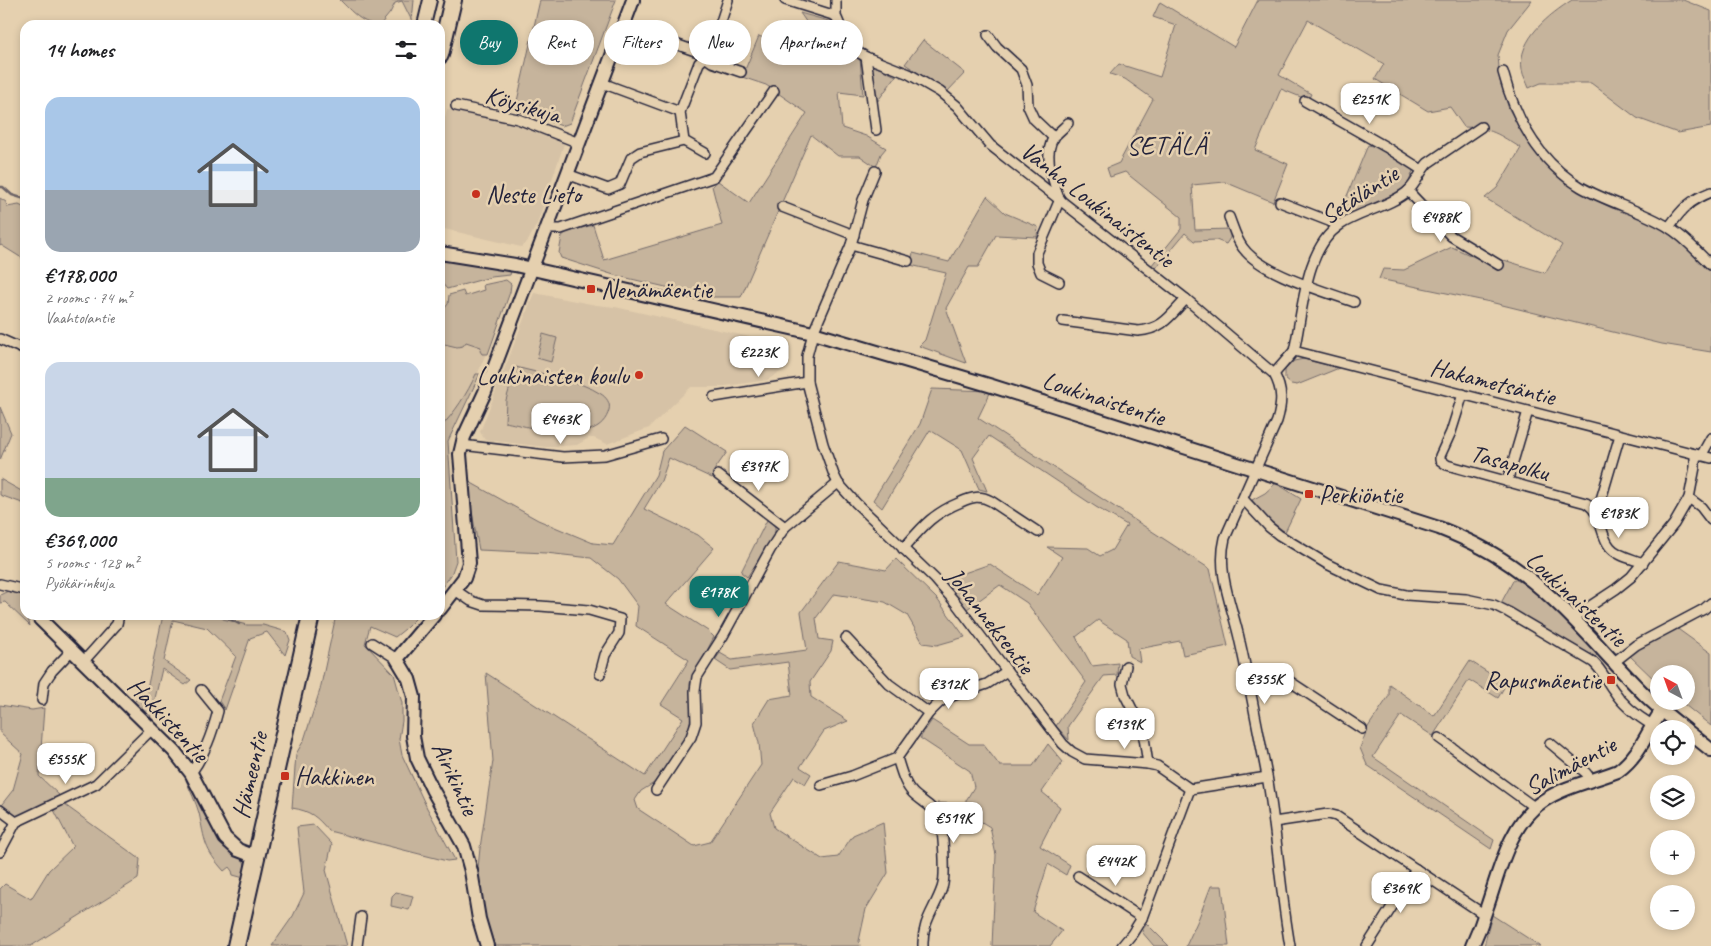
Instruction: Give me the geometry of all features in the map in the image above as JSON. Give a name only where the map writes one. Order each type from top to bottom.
[{"type":"highway","points":[[445,34],[453,0]]},
{"type":"highway","name":"Hämeentie","points":[[236,946],[310,620]]},
{"type":"street","points":[[425,20],[430,0]]},
{"type":"street","points":[[445,602],[464,578],[469,563],[460,454],[464,437],[485,392],[633,0]]},
{"type":"street","points":[[721,20],[728,0]]},
{"type":"street","points":[[785,0],[836,16]]},
{"type":"street","name":"Vanha Loukinaistentie","points":[[836,0],[836,16],[848,42],[856,51],[866,57],[910,74],[940,92],[957,106],[990,145],[1186,299],[1274,374]]},
{"type":"street","points":[[988,34],[997,47],[1021,69],[1027,86],[1028,106],[1034,119],[1054,138]]},
{"type":"street","points":[[866,57],[876,130]]},
{"type":"street","points":[[684,141],[680,112],[698,65]]},
{"type":"street","points":[[721,65],[741,72]]},
{"type":"street","points":[[1503,72],[1515,110],[1524,129],[1562,173],[1580,186],[1669,227],[1711,265]]},
{"type":"street","points":[[602,83],[680,112]]},
{"type":"street","points":[[547,229],[561,230],[714,177],[774,91]]},
{"type":"street","points":[[1305,101],[1386,147],[1422,170]]},
{"type":"street","name":"Köysikuja","points":[[456,106],[518,119],[579,143]]},
{"type":"street","points":[[1059,282],[1042,273],[1037,263],[1037,253],[1060,199],[1050,168],[1050,149],[1054,138],[1068,123]]},
{"type":"street","name":"Setäläntie","points":[[1294,351],[1306,284],[1316,254],[1322,244],[1339,225],[1408,191],[1428,163],[1481,128]]},
{"type":"street","points":[[567,174],[608,189],[620,184],[631,158],[640,152],[684,141],[704,153]]},
{"type":"street","name":"Johanneksentie","points":[[874,171],[863,200],[851,245],[813,333],[807,356],[808,382],[823,444],[838,482],[935,579],[955,602],[1063,744],[1078,756],[1157,766],[1190,789]]},
{"type":"street","points":[[1408,191],[1451,236],[1499,265]]},
{"type":"street","points":[[1669,227],[1682,209],[1690,202],[1711,192]]},
{"type":"street","points":[[1280,202],[1339,225]]},
{"type":"street","points":[[782,207],[854,235]]},
{"type":"street","points":[[1229,217],[1236,236],[1252,258],[1270,269],[1354,302]]},
{"type":"street","points":[[851,245],[908,261]]},
{"type":"street","name":"Loukinaistentie","points":[[445,253],[532,269],[813,333],[992,386],[1404,516],[1456,535],[1500,558],[1520,571],[1552,598],[1650,698]]},
{"type":"street","points":[[1064,321],[1138,331],[1148,330],[1166,322],[1186,299]]},
{"type":"street","points":[[0,339],[20,348]]},
{"type":"street","points":[[1290,946],[1267,777],[1240,639],[1224,581],[1222,554],[1225,538],[1278,421],[1282,395],[1274,374],[1294,351]]},
{"type":"street","name":"Hakametsäntie","points":[[1294,351],[1711,458]]},
{"type":"street","points":[[714,397],[808,382]]},
{"type":"street","name":"Tasapolku","points":[[1463,394],[1440,460],[1447,465],[1586,503],[1597,513]]},
{"type":"street","points":[[1507,482],[1528,410]]},
{"type":"street","points":[[1620,435],[1597,513],[1610,547],[1616,552],[1643,563]]},
{"type":"street","points":[[1572,618],[1632,577],[1674,524],[1690,498],[1698,455],[1711,438]]},
{"type":"street","points":[[462,445],[563,457],[605,455],[661,439]]},
{"type":"street","points":[[718,475],[785,527]]},
{"type":"street","points":[[656,790],[694,730],[696,722],[695,691],[697,677],[723,636],[770,550],[785,527],[838,482]]},
{"type":"street","points":[[903,548],[934,515],[948,507],[976,497],[984,497],[1038,532]]},
{"type":"street","points":[[1690,498],[1709,515]]},
{"type":"street","points":[[1244,499],[1269,527],[1279,535],[1327,564],[1381,590],[1406,595],[1481,601],[1494,604],[1593,662],[1601,670],[1615,693],[1631,710],[1650,724]]},
{"type":"street","points":[[1,587],[20,589]]},
{"type":"street","points":[[455,590],[471,600],[483,604],[590,610],[620,619],[619,633],[605,655],[600,674]]},
{"type":"street","points":[[1613,662],[1636,645],[1704,609],[1711,603]]},
{"type":"street","name":"Hakkistentie","points":[[41,620],[174,751],[191,773],[225,838],[238,850],[256,857]]},
{"type":"street","points":[[83,662],[117,624],[118,620]]},
{"type":"street","points":[[397,659],[430,620]]},
{"type":"street","points":[[846,638],[889,684],[929,713]]},
{"type":"street","name":"Airikintie","points":[[372,643],[397,659],[408,678],[414,697],[413,736],[417,758],[464,846],[471,871],[479,919],[488,946]]},
{"type":"street","points":[[42,700],[44,683],[52,671],[71,651]]},
{"type":"street","points":[[1126,666],[1122,684],[1143,731],[1148,764]]},
{"type":"street","points":[[821,786],[897,758],[929,713],[940,702],[987,684],[1006,671]]},
{"type":"street","points":[[1247,679],[1269,672],[1280,675],[1362,729]]},
{"type":"street","points":[[191,773],[208,744],[218,711],[201,690]]},
{"type":"street","name":"Loukinaistentie","points":[[1662,710],[1675,720]]},
{"type":"street","name":"Salimäentie","points":[[1655,720],[1662,710]]},
{"type":"street","name":"Salimäentie","points":[[1472,946],[1485,915],[1502,864],[1515,832],[1523,820],[1534,807],[1549,797],[1618,771],[1628,764],[1642,745],[1650,729]]},
{"type":"street","points":[[0,852],[16,822],[96,784],[151,730]]},
{"type":"street","name":"Loukinaistentie","points":[[1695,737],[1711,750]]},
{"type":"street","points":[[1439,738],[1534,807]]},
{"type":"street","points":[[1550,743],[1586,773],[1592,781]]},
{"type":"street","points":[[897,758],[908,786],[912,792],[939,816],[941,826],[944,881],[927,921],[923,946]]},
{"type":"street","points":[[1122,946],[1142,918],[1190,789],[1267,777]]},
{"type":"street","points":[[0,810],[16,822]]},
{"type":"street","points":[[1274,822],[1328,814],[1336,816],[1485,915]]},
{"type":"street","points":[[1367,946],[1416,870]]},
{"type":"street","points":[[1078,876],[1142,918]]},
{"type":"street","points":[[357,946],[361,917]]},
{"type":"shaded area","points":[[340,0],[414,0],[412,20],[402,1],[395,3],[384,20],[363,20]]},
{"type":"shaded area","points":[[540,0],[616,0],[609,20],[604,20],[604,32],[594,59],[594,20],[535,20]]},
{"type":"shaded area","points":[[1258,0],[1532,0],[1508,30],[1498,55],[1500,81],[1509,109],[1520,129],[1545,164],[1582,193],[1612,208],[1638,216],[1662,229],[1680,241],[1711,271],[1711,352],[1662,344],[1490,302],[1379,279],[1383,269],[1404,270],[1452,247],[1499,268],[1504,260],[1545,273],[1562,245],[1485,198],[1497,188],[1521,148],[1494,133],[1464,127],[1450,107],[1428,111],[1375,79],[1384,64],[1308,20],[1279,75],[1311,94],[1308,100],[1281,89],[1255,150],[1288,164],[1273,202],[1225,182],[1192,185],[1195,230],[1231,229],[1230,238],[1226,244],[1216,240],[1194,241],[1185,233],[1155,269],[1151,266],[1181,229],[1181,217],[1125,172],[1110,177],[1107,168],[1119,163],[1153,99],[1125,79],[1110,74],[1119,64],[1160,77],[1176,25],[1153,17],[1160,2],[1234,47]]},
{"type":"shaded area","points":[[1572,0],[1683,0],[1711,11],[1711,127],[1678,133],[1637,118],[1591,83],[1541,83],[1529,88],[1522,70],[1525,48],[1530,38],[1545,20]]},
{"type":"shaded area","points":[[800,13],[825,20],[805,20]]},
{"type":"shaded area","points":[[759,36],[761,37],[761,65],[861,65],[863,95],[839,92],[842,128],[866,136],[886,148],[881,154],[876,167],[860,156],[838,156],[811,135],[741,297],[709,297],[614,275],[561,258],[559,253],[562,236],[567,232],[593,225],[604,260],[722,225],[712,186],[718,181],[749,203],[807,113],[766,85],[742,77],[747,65],[751,65],[751,55]]},
{"type":"shaded area","points":[[923,40],[965,73],[947,92],[905,64]]},
{"type":"shaded area","points":[[528,53],[528,65],[592,65],[570,123],[562,126],[515,110]]},
{"type":"shaded area","points":[[870,64],[896,76],[877,102]]},
{"type":"shaded area","points":[[447,109],[515,124],[564,144],[537,224],[528,241],[521,247],[445,229],[445,117]]},
{"type":"shaded area","points":[[1368,145],[1393,155],[1413,171],[1408,184],[1396,196],[1352,214],[1346,214],[1344,203]]},
{"type":"shaded area","points":[[987,196],[1005,213],[1038,227],[1037,237],[996,235],[978,267],[969,267],[946,308],[966,363],[919,346],[925,340],[946,273],[910,265],[913,253],[949,262]]},
{"type":"shaded area","points":[[0,198],[6,202],[7,207],[20,206],[20,257],[0,246]]},
{"type":"shaded area","points":[[445,261],[511,271],[510,275],[491,277],[447,289],[445,287]]},
{"type":"shaded area","points":[[506,280],[511,284],[510,292],[488,354],[482,354],[480,351],[481,347],[466,342],[463,346],[457,347],[445,344],[445,308],[448,304],[449,295],[463,291],[465,296],[484,290],[483,285]]},
{"type":"shaded area","name":"Loukinaisten koulu","points":[[534,293],[615,307],[790,346],[785,369],[767,380],[718,387],[691,387],[649,428],[607,444],[594,438],[589,438],[577,445],[546,447],[485,440],[480,432]]},
{"type":"shaded area","points":[[445,326],[496,328],[466,403],[445,427]]},
{"type":"shaded area","points":[[543,334],[557,338],[551,362],[537,358]]},
{"type":"shaded area","points":[[1304,359],[1339,368],[1297,385],[1291,384],[1285,379],[1285,370],[1294,361]]},
{"type":"shaded area","points":[[516,367],[571,381],[601,394],[609,403],[609,410],[603,422],[592,429],[579,432],[563,432],[547,431],[505,422],[506,400]]},
{"type":"shaded area","points":[[476,374],[480,374],[448,441],[456,561],[451,575],[445,583],[445,423],[469,389]]},
{"type":"shaded area","points":[[932,389],[991,391],[978,418],[1210,569],[1228,646],[1183,655],[1180,641],[1138,649],[1140,662],[1129,656],[1127,639],[1098,620],[1076,637],[1092,666],[1118,663],[1117,675],[1104,676],[1068,726],[1069,740],[1056,726],[1086,682],[1027,603],[1000,585],[967,609],[944,580],[990,564],[1037,595],[1062,557],[1047,547],[1088,548],[1100,556],[1112,550],[1127,525],[1096,507],[989,436],[973,458],[987,491],[979,489],[962,450],[930,430],[882,508],[873,500],[920,424]]},
{"type":"shaded area","points":[[0,407],[11,433],[0,460]]},
{"type":"shaded area","points":[[685,425],[727,452],[715,469],[712,478],[669,458],[661,481],[644,509],[698,535],[714,548],[666,604],[708,631],[714,637],[690,683],[691,715],[689,729],[654,783],[641,791],[635,800],[638,809],[694,846],[710,842],[761,765],[759,743],[754,723],[769,699],[792,695],[788,662],[730,670],[715,660],[720,653],[732,660],[807,650],[801,612],[839,561],[886,570],[896,559],[937,599],[965,637],[937,645],[923,643],[907,615],[885,602],[834,594],[816,618],[819,639],[833,641],[831,651],[810,682],[811,697],[848,721],[824,731],[800,767],[811,774],[805,784],[794,777],[770,813],[774,828],[822,859],[838,857],[853,835],[883,822],[888,873],[866,909],[859,941],[860,946],[493,946],[483,917],[477,878],[493,761],[486,673],[645,776],[683,718],[661,704],[689,660],[636,626],[638,606],[618,579],[591,558],[546,553],[479,550],[466,480],[538,520],[593,543],[613,545],[656,475],[662,451]]},
{"type":"shaded area","points":[[0,479],[20,490],[20,502],[0,495]]},
{"type":"shaded area","points":[[1276,483],[1301,499],[1285,532],[1267,518],[1252,500],[1265,493]]},
{"type":"shaded area","points":[[768,518],[775,526],[775,536],[747,577],[741,572]]},
{"type":"shaded area","points":[[1514,579],[1536,589],[1568,618],[1598,654],[1594,658],[1501,603]]},
{"type":"shaded area","points":[[8,591],[20,594],[20,616],[5,602],[0,603],[0,595]]},
{"type":"shaded area","points":[[162,620],[173,620],[164,661],[191,680],[185,685],[162,669],[150,719],[133,703],[147,689]]},
{"type":"shaded area","points":[[173,620],[227,620],[247,625],[263,625],[287,632],[290,640],[285,655],[267,632],[250,638],[225,710],[219,701],[236,656],[207,628]]},
{"type":"shaded area","points":[[335,620],[414,620],[395,637],[370,626],[365,644],[394,674],[402,703],[399,739],[402,755],[427,808],[455,860],[447,861],[329,831],[313,815],[292,808],[296,754],[304,740],[320,690]]},
{"type":"shaded area","points":[[1675,627],[1711,653],[1711,726],[1691,710],[1695,710],[1695,665],[1650,665],[1650,675],[1629,655]]},
{"type":"shaded area","points":[[1470,661],[1506,684],[1498,698],[1469,680],[1433,736],[1401,715],[1373,757],[1494,840],[1491,849],[1367,765],[1360,748],[1368,727],[1389,696],[1389,684],[1434,716]]},
{"type":"shaded area","points":[[0,705],[32,710],[44,708],[39,776],[60,796],[65,805],[140,859],[138,879],[31,946],[0,946],[0,889],[5,884],[31,899],[49,870],[73,847],[54,810],[22,822],[2,804],[13,790],[23,754],[0,733]]},
{"type":"shaded area","points":[[932,720],[969,744],[983,744],[1000,766],[1033,766],[1048,744],[1063,762],[1042,792],[1060,807],[1040,846],[1070,865],[1066,875],[1048,864],[1033,912],[1062,931],[1050,946],[992,946],[996,855],[990,827],[975,818],[948,817],[937,803],[964,804],[974,787],[970,771],[920,738]]},
{"type":"shaded area","points":[[189,779],[227,848],[243,860],[245,864],[244,878],[233,875],[229,867],[224,871],[212,857],[204,838],[198,809],[186,780]]},
{"type":"shaded area","points":[[314,825],[332,844],[326,870],[347,946],[272,946],[293,916],[304,893],[297,827]]},
{"type":"shaded area","points":[[1211,886],[1222,886],[1229,946],[1186,946],[1198,920]]},
{"type":"shaded area","points":[[396,892],[413,896],[409,910],[391,906],[392,896]]},
{"type":"shaded area","points":[[1492,915],[1540,946],[1484,946]]},
{"type":"shaded area","points":[[1146,923],[1169,946],[1154,946],[1142,932]]},
{"type":"waterway","points":[[0,187],[3,187],[12,195],[20,197]]},
{"type":"waterway","points":[[232,620],[239,624]]},
{"type":"place","name":"Neste Lieto","points":[[476,194]]},
{"type":"place","name":"Nenämäentie","points":[[591,289]]},
{"type":"place","name":"Loukinaisten koulu","points":[[639,375]]},
{"type":"place","name":"Perkiöntie","points":[[1309,494]]},
{"type":"place","name":"Rapusmäentie","points":[[1611,680]]},
{"type":"place","name":"Hakkinen","points":[[285,776]]},
{"type":"district","name":"SETÄLÄ","points":[[1167,145]]}]
